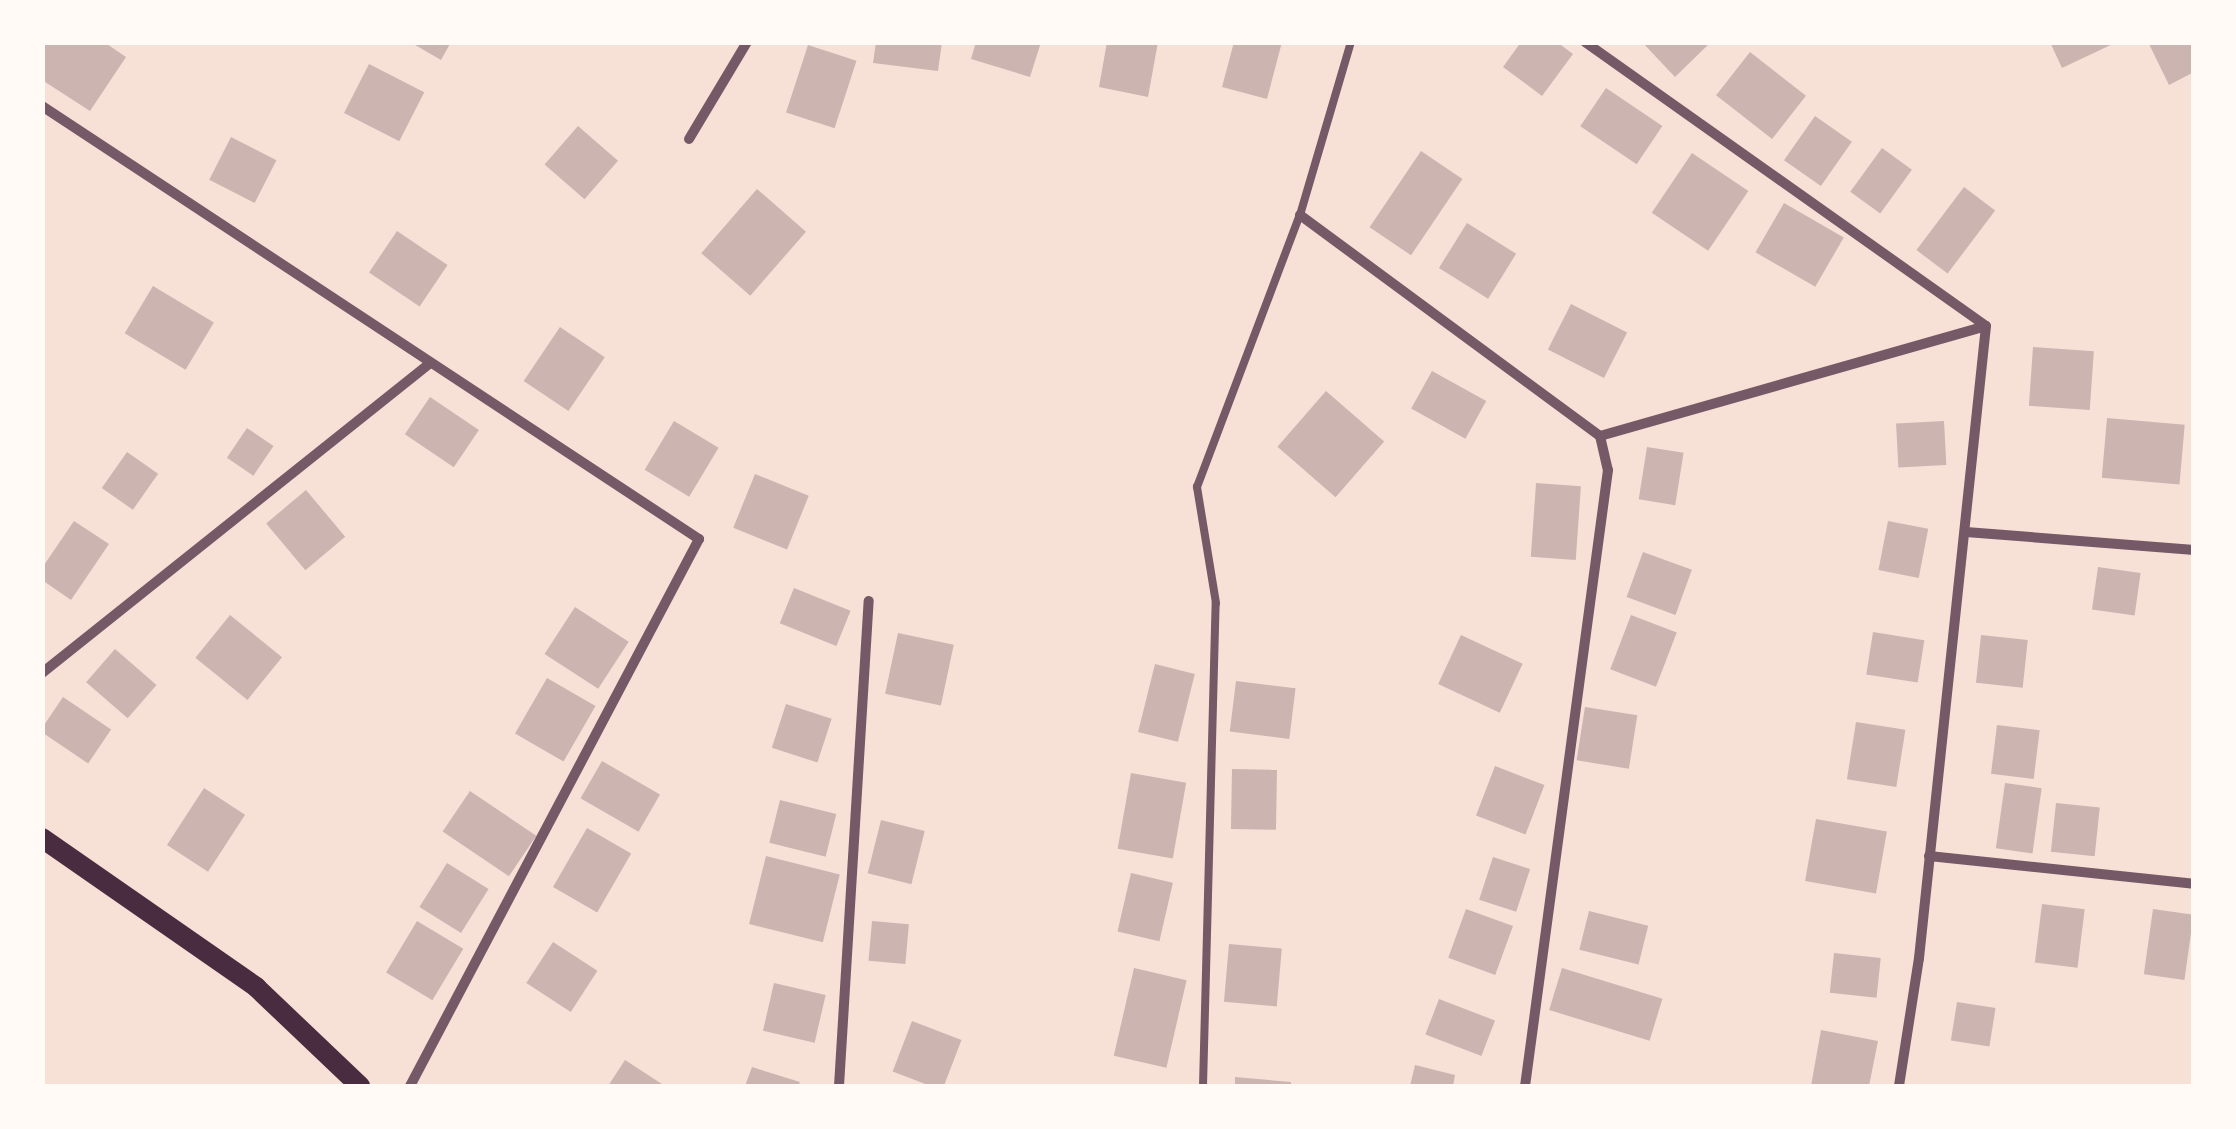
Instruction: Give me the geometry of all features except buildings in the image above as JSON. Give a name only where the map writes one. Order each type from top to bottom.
[{"type":"main road","points":[[42,838],[256,986],[360,1086]]},
{"type":"street","points":[[689,138],[747,42]]},
{"type":"street","points":[[1585,42],[1986,326]]},
{"type":"street","points":[[42,106],[699,539],[410,1086]]},
{"type":"street","points":[[1300,215],[1600,436],[1608,470],[1524,1086]]},
{"type":"street","points":[[1600,436],[1986,326]]},
{"type":"street","points":[[1899,1086],[1930,856],[1986,326]]},
{"type":"street","points":[[42,672],[430,363]]},
{"type":"street","points":[[1966,532],[2194,550]]},
{"type":"street","points":[[839,1086],[869,602]]},
{"type":"street","points":[[1930,856],[2194,884]]},
{"type":"lane","points":[[1203,1086],[1216,603],[1197,486],[1300,215],[1351,42]]}]
